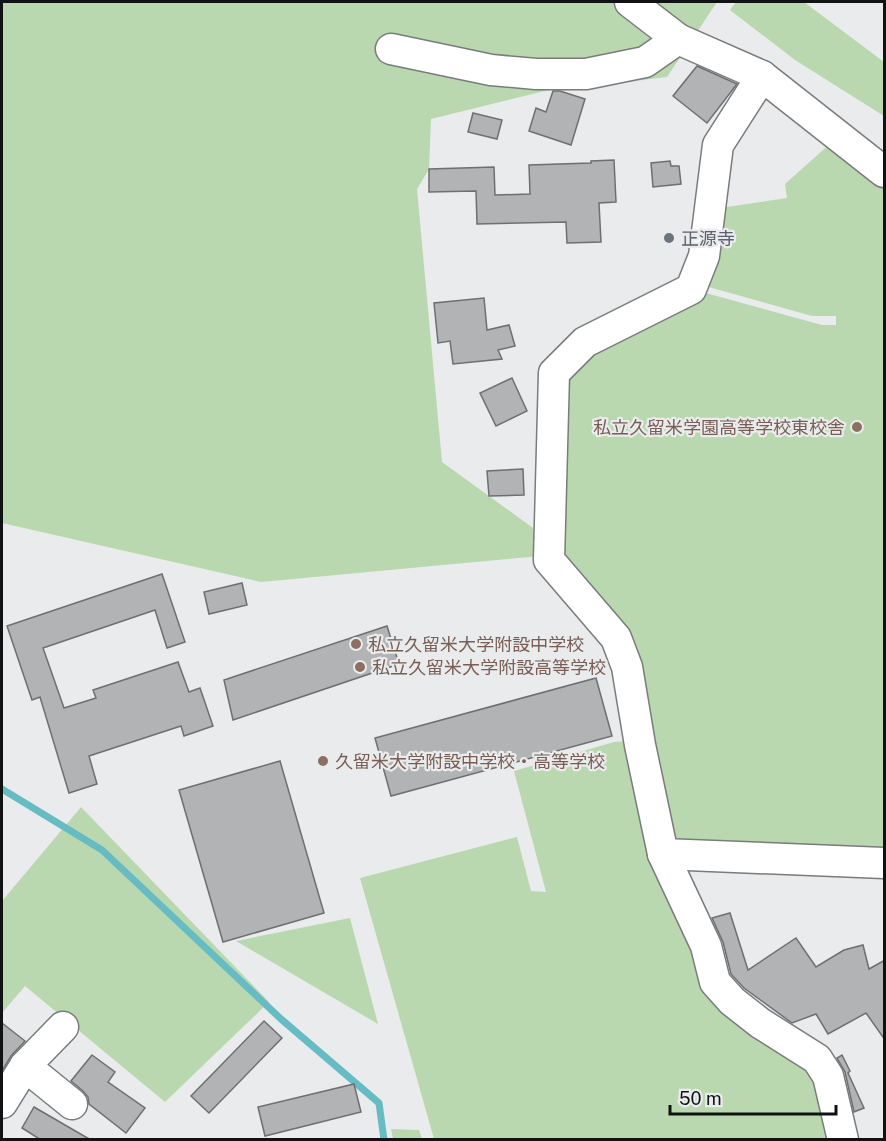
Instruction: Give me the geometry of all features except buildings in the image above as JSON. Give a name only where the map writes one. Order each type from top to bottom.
[{"type":"street","points":[[630,2],[678,39],[762,76],[885,172]]},
{"type":"street","points":[[391,49],[491,70],[536,74],[586,74],[645,62],[678,39]]},
{"type":"street","points":[[762,76],[718,146],[705,256],[691,290],[585,342],[554,373],[549,560],[616,638],[627,667],[640,745],[663,854],[706,946],[715,982],[732,1001],[760,1023],[817,1059],[828,1076],[843,1140]]},
{"type":"street","points":[[663,854],[885,863]]},
{"type":"street","points":[[2,1103],[25,1066],[63,1027]]},
{"type":"street","points":[[25,1066],[72,1104]]},
{"type":"green space","points":[[2,2],[717,2],[667,77],[562,90],[553,89],[431,119],[429,169],[417,189],[442,462],[533,528],[540,556],[261,582],[2,523]]},
{"type":"green space","points":[[736,2],[804,2],[884,62],[884,116],[795,60],[730,10]]},
{"type":"green space","points":[[832,142],[884,183],[884,849],[673,841],[628,636],[605,601],[584,598],[549,560],[554,373],[691,289],[822,325],[836,325],[836,316],[812,316],[705,286],[720,208],[787,198],[785,184]]},
{"type":"green space","points":[[628,741],[702,947],[812,1065],[837,1139],[434,1139],[360,878],[517,837],[531,891],[546,892],[514,771],[614,742]]},
{"type":"green space","points":[[81,807],[269,1002],[165,1102],[25,986],[2,1013],[2,901]]},
{"type":"green space","points":[[350,918],[378,1024],[236,941]]},
{"type":"green space","points":[[391,1129],[419,1130],[422,1139],[393,1139]]},
{"type":"waterway","points":[[2,789],[102,850],[281,1019],[379,1103],[384,1140]]},
{"type":"place","name":"正源寺","points":[[669,238]]},
{"type":"place","name":"私立久留米学園高等学校東校舎","points":[[857,427]]},
{"type":"place","name":"私立久留米大学附設中学校","points":[[356,644]]},
{"type":"place","name":"私立久留米大学附設高等学校","points":[[360,667]]},
{"type":"place","name":"久留米大学附設中学校・高等学校","points":[[323,761]]}]
